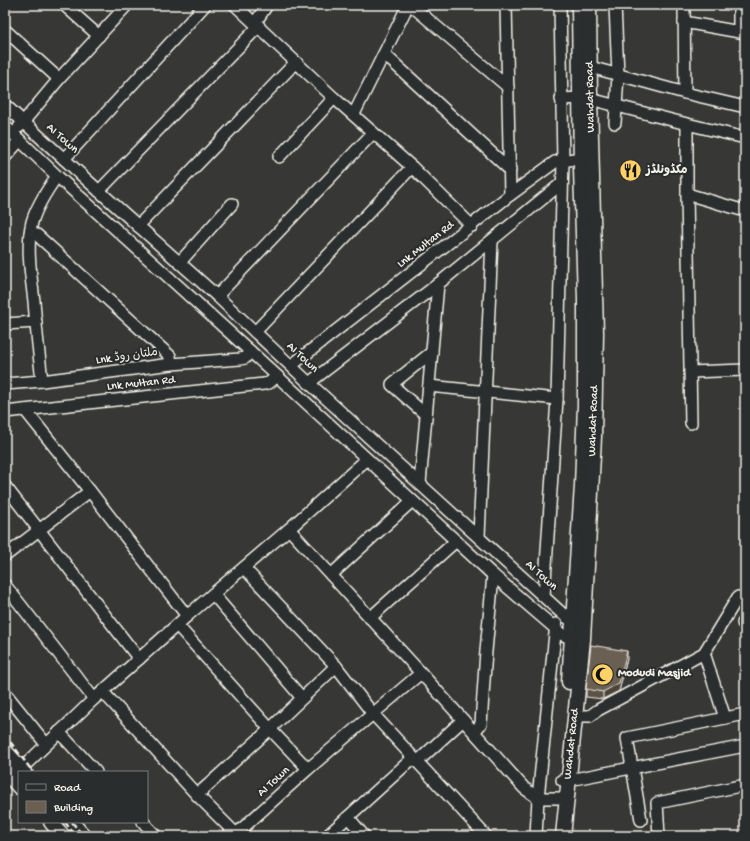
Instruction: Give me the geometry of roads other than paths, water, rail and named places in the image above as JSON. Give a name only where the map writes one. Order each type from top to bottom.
[{"type":"main road","name":"Wahdat Road","points":[[579,5],[585,67]]},
{"type":"main road","name":"Wahdat Road","points":[[556,836],[560,798],[565,780],[575,716],[579,621],[593,468],[595,297],[585,98],[585,67],[589,5]]},
{"type":"main road","name":"Wahdat Road","points":[[579,621],[585,405],[585,298],[581,158],[585,98]]},
{"type":"main road","name":"Wahdat Road","points":[[563,836],[565,780],[578,638]]},
{"type":"main road","points":[[5,751],[22,770]]},
{"type":"main road","points":[[5,771],[18,786]]},
{"type":"main road","points":[[52,823],[63,836]]},
{"type":"main road","points":[[72,823],[84,836]]},
{"type":"street","points":[[64,5],[99,36]]},
{"type":"street","points":[[5,157],[17,137],[23,122],[59,79],[127,5]]},
{"type":"street","points":[[64,159],[205,5]]},
{"type":"street","points":[[235,5],[334,98],[354,114],[373,133],[412,167],[472,226]]},
{"type":"street","points":[[99,192],[257,25],[268,5]]},
{"type":"street","points":[[354,114],[410,5],[508,86]]},
{"type":"street","points":[[506,5],[510,195]]},
{"type":"street","points":[[544,596],[557,399],[562,183],[560,5]]},
{"type":"street","points":[[615,123],[618,75],[616,5]]},
{"type":"street","points":[[684,5],[685,93]]},
{"type":"street","points":[[684,22],[742,32],[739,5]]},
{"type":"street","points":[[5,30],[59,79]]},
{"type":"street","points":[[384,54],[510,170]]},
{"type":"street","points":[[138,226],[296,62]]},
{"type":"street","points":[[585,67],[745,107]]},
{"type":"street","points":[[279,157],[334,98]]},
{"type":"street","points":[[561,99],[585,98],[745,138]]},
{"type":"street","name":"AI Town","points":[[5,106],[99,192],[180,262],[300,374],[568,618],[579,621]]},
{"type":"street","points":[[687,124],[691,423]]},
{"type":"street","points":[[5,126],[57,176],[493,575],[563,635],[578,638]]},
{"type":"street","points":[[217,296],[373,133]]},
{"type":"street","name":"Lnk Multan Rd","points":[[292,365],[510,195],[555,162],[581,158]]},
{"type":"street","points":[[255,332],[412,167]]},
{"type":"street","points":[[42,381],[29,245],[32,222],[36,211],[44,195],[57,176]]},
{"type":"street","points":[[309,382],[438,284],[562,183]]},
{"type":"street","points":[[687,194],[745,211]]},
{"type":"street","points":[[180,262],[232,204]]},
{"type":"street","points":[[30,234],[37,234],[170,356],[171,364]]},
{"type":"street","points":[[479,536],[492,241]]},
{"type":"street","points":[[420,483],[438,284]]},
{"type":"street","points":[[5,324],[36,322]]},
{"type":"street","name":"Lnk ملتان روڈ","points":[[5,384],[42,381],[171,364],[240,359],[245,358],[250,351]]},
{"type":"street","points":[[426,415],[392,384],[432,352]]},
{"type":"street","points":[[690,372],[745,370]]},
{"type":"street","points":[[288,386],[300,374]]},
{"type":"street","name":"Lnk Multan Rd","points":[[5,412],[264,384],[269,383],[277,376]]},
{"type":"street","points":[[429,386],[557,399]]},
{"type":"street","points":[[25,410],[187,616]]},
{"type":"street","points":[[22,770],[46,744],[139,658],[289,529],[367,459]]},
{"type":"street","points":[[386,476],[398,463]]},
{"type":"street","points":[[5,486],[139,658]]},
{"type":"street","points":[[5,556],[90,491]]},
{"type":"street","points":[[330,575],[412,501]]},
{"type":"street","points":[[289,529],[524,788],[538,798],[560,798]]},
{"type":"street","points":[[370,618],[456,541]]},
{"type":"street","points":[[244,568],[336,666],[373,714],[486,836]]},
{"type":"street","points":[[474,732],[481,724],[493,575]]},
{"type":"street","points":[[5,585],[94,699]]},
{"type":"street","points":[[213,594],[302,698]]},
{"type":"street","points":[[575,716],[590,716],[598,710],[704,654],[738,597]]},
{"type":"street","points":[[536,836],[538,798],[558,609]]},
{"type":"street","points":[[177,625],[308,769]]},
{"type":"street","points":[[704,654],[725,718]]},
{"type":"street","points":[[197,795],[270,729],[336,666]]},
{"type":"street","name":"AI Town","points":[[236,835],[308,769],[421,673]]},
{"type":"street","points":[[103,692],[197,795],[236,835]]},
{"type":"street","points":[[5,693],[46,744]]},
{"type":"street","points":[[641,820],[627,739],[628,737],[745,714]]},
{"type":"street","points":[[327,836],[463,720]]},
{"type":"street","points":[[59,732],[95,771]]},
{"type":"street","points":[[565,780],[745,746]]},
{"type":"street","points":[[660,836],[657,803],[745,785]]},
{"type":"street","points":[[348,817],[364,836]]},
{"type":"street","points":[[144,823],[156,836]]},
{"type":"railway","points":[[5,735],[32,771]]},
{"type":"railway","points":[[66,823],[75,836]]},
{"type":"railway","points":[[73,823],[83,836]]},
{"type":"place","name":"مکڈونلڈز","points":[[630,171]]},
{"type":"place","name":"Modudi Masjid","points":[[602,674]]}]
